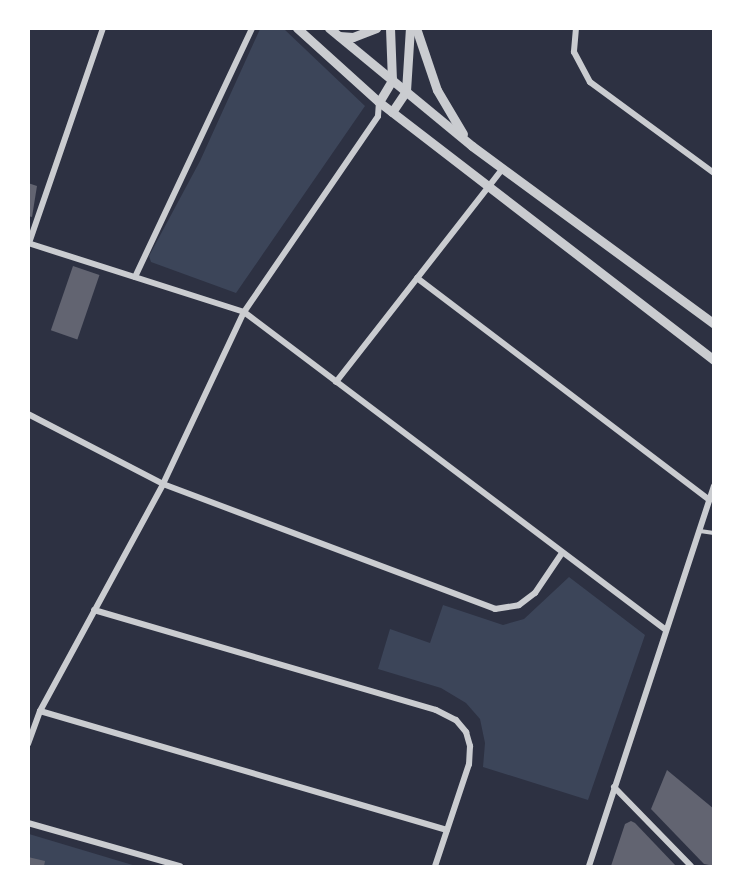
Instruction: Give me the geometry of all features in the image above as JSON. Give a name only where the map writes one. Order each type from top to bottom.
[{"type":"street","points":[[103,28],[29,243],[244,312],[666,630]]},
{"type":"street","points":[[135,277],[252,28]]},
{"type":"street","points":[[297,28],[378,102],[714,360]]},
{"type":"street","points":[[329,28],[472,146],[714,324]]},
{"type":"street","points":[[338,36],[352,37],[376,28]]},
{"type":"street","points":[[28,744],[40,711],[163,484],[244,312],[378,116],[378,102],[392,80],[390,28]]},
{"type":"street","points":[[378,116],[392,112],[406,91],[410,28]]},
{"type":"street","points":[[416,28],[436,90],[472,146]]},
{"type":"street","points":[[576,28],[574,52],[590,82],[714,173]]},
{"type":"street","points":[[336,382],[503,168]]},
{"type":"street","points":[[417,278],[709,500]]},
{"type":"street","points":[[28,414],[163,484],[495,609],[519,605],[535,593],[562,553]]},
{"type":"street","points":[[589,867],[714,486]]},
{"type":"street","points":[[94,610],[436,710],[456,720],[466,732],[470,746],[469,764],[435,867]]},
{"type":"street","points":[[40,711],[447,830]]},
{"type":"street","points":[[614,786],[691,867]]},
{"type":"street","points":[[28,823],[180,867]]},
{"type":"lane","points":[[699,530],[714,533]]},
{"type":"shaded area","points":[[260,29],[284,29],[365,106],[236,293],[151,262],[149,256],[200,161]]},
{"type":"shaded area","points":[[569,577],[645,635],[588,800],[483,767],[485,743],[480,719],[466,703],[441,688],[378,669],[390,629],[430,643],[443,605],[503,625],[524,619]]},
{"type":"shaded area","points":[[29,834],[136,866],[29,866]]},
{"type":"building","points":[[28,183],[37,186],[32,217],[28,216]]},
{"type":"building","points":[[73,266],[99,275],[77,339],[51,330]]},
{"type":"building","points":[[667,770],[714,809],[714,866],[704,864],[651,809]]},
{"type":"building","points":[[631,821],[676,866],[611,866],[625,824]]},
{"type":"building","points":[[28,857],[45,861],[44,866],[28,866]]}]
